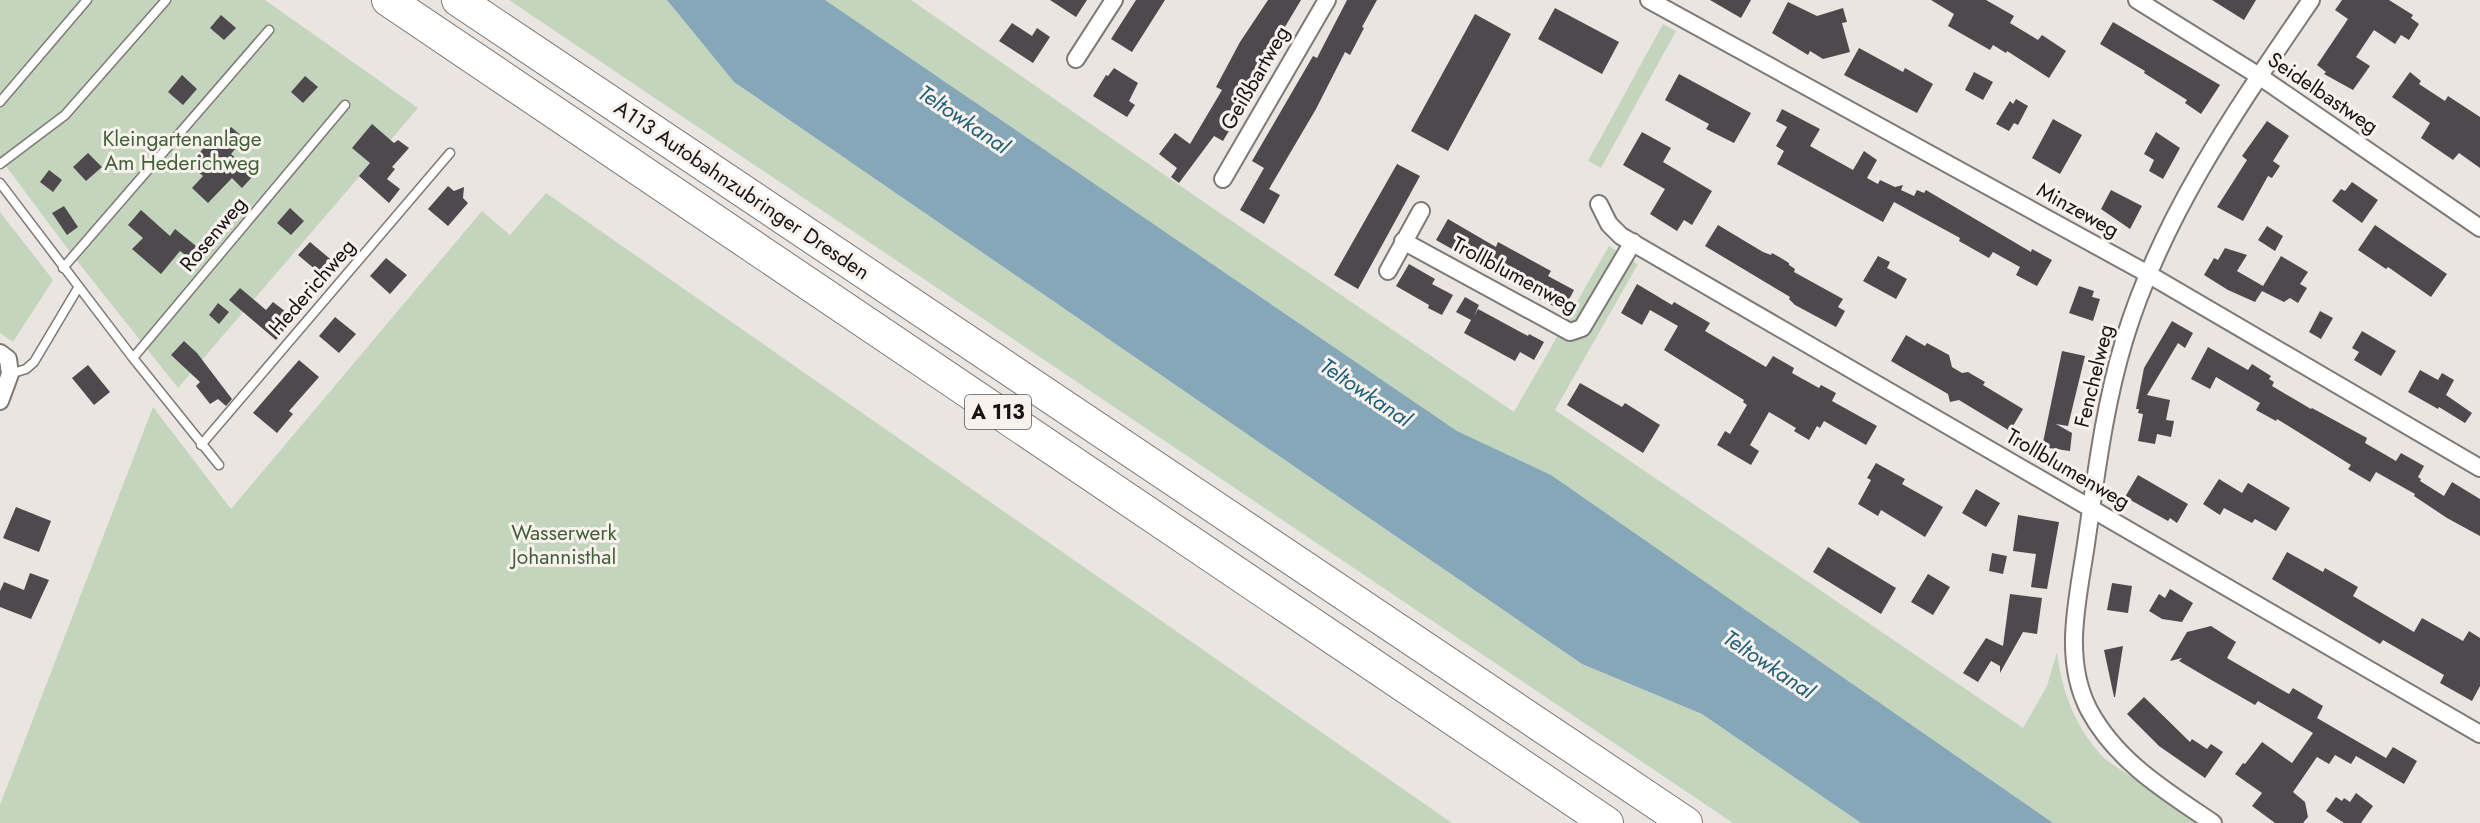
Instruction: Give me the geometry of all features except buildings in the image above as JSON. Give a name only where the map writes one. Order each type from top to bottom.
[{"type":"highway","name":"A 113","points":[[388,0],[1607,823]]},
{"type":"highway","name":"A113 Autobahnzubringer Dresden","points":[[458,0],[1686,823]]},
{"type":"street","points":[[1076,59],[1114,0]]},
{"type":"street","name":"Geißbartweg","points":[[1222,179],[1327,0]]},
{"type":"street","name":"Minzeweg","points":[[1650,0],[2148,274],[2480,468]]},
{"type":"street","name":"Seidelbastweg","points":[[2137,0],[2259,76],[2480,228]]},
{"type":"street","name":"Fenchelweg","points":[[2213,823],[2144,776],[2124,758],[2089,710],[2078,681],[2073,641],[2102,436],[2124,342],[2148,274],[2198,171],[2311,0]]},
{"type":"street","name":"Trollblumenweg","points":[[1599,204],[1609,224],[1621,236],[2480,734]]},
{"type":"street","points":[[1388,271],[1421,212]]},
{"type":"street","name":"Trollblumenweg","points":[[1403,241],[1570,333],[1582,328],[1633,242]]},
{"type":"street","points":[[0,353],[8,359],[10,374],[0,401]]},
{"type":"lane","points":[[0,102],[87,0]]},
{"type":"lane","points":[[0,164],[65,115],[166,0]]},
{"type":"lane","points":[[63,268],[269,30]]},
{"type":"lane","name":"Rosenweg","points":[[133,358],[345,105]]},
{"type":"lane","name":"Hederichweg","points":[[201,445],[450,153]]},
{"type":"lane","points":[[0,183],[78,288],[219,465]]},
{"type":"lane","points":[[10,374],[26,369],[34,362],[78,288]]},
{"type":"green space","name":"Kleingartenanlage Am Hederichweg","points":[[0,0],[265,0],[418,108],[178,388],[70,252],[0,158]]},
{"type":"green space","points":[[509,0],[667,0],[734,82],[1582,664],[1702,714],[1861,823],[1733,823]]},
{"type":"green space","points":[[825,0],[911,0],[1514,412],[1609,246],[1638,264],[1555,410],[2023,728],[2047,686],[2057,652],[2059,667],[2072,710],[2095,747],[2105,759],[2198,823],[2053,823],[1551,475],[1457,431]]},
{"type":"green space","points":[[1663,24],[1676,31],[1601,168],[1588,161]]},
{"type":"green space","name":"Wasserwerk Johannisthal","points":[[546,193],[1452,823],[0,823],[0,805],[153,407],[231,509],[482,211],[510,235]]},
{"type":"green space","points":[[0,212],[53,280],[13,342],[0,333]]},
{"type":"water","name":"Teltowkanal","points":[[667,0],[825,0],[1457,431],[1551,475],[2053,823],[1861,823],[1702,714],[1582,664],[734,82]]}]
